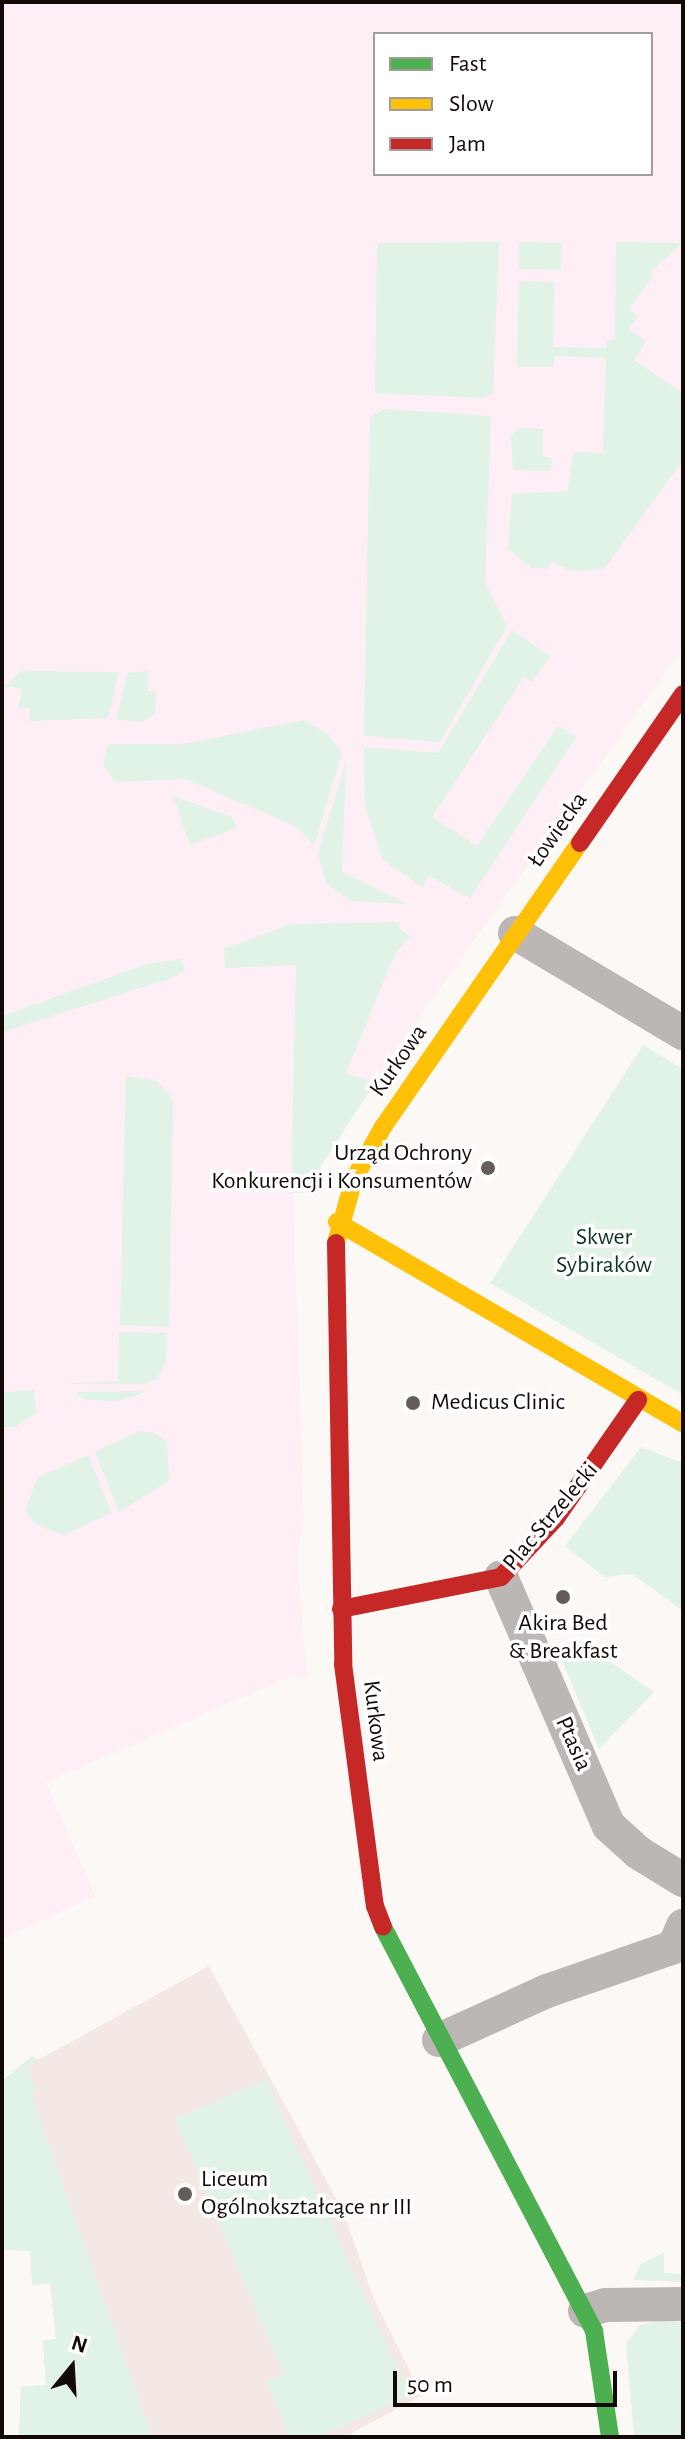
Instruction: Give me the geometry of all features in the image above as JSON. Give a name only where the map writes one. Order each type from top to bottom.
[{"type":"main road","name":"Łowiecka","points":[[473,994],[683,694]]},
{"type":"main road","name":"Kurkowa","points":[[473,994],[383,1127],[337,1222],[332,1256],[344,1672],[377,1916],[439,2040],[596,2308],[610,2437]]},
{"type":"main road","points":[[337,1222],[638,1400],[683,1423]]},
{"type":"main road","name":"Plac Strzelecki","points":[[341,1609],[501,1577],[556,1518],[638,1400]]},
{"type":"street","points":[[515,933],[683,1033]]},
{"type":"street","name":"Ptasia","points":[[501,1577],[609,1826],[639,1853],[683,1880]]},
{"type":"street","points":[[439,2040],[547,1991],[674,1947],[683,1926]]},
{"type":"street","points":[[596,2308],[683,2304]]},
{"type":"shaded area","points":[[2,2],[683,2],[683,648],[293,1194],[304,1521],[297,1558],[307,1678],[290,1677],[46,1782],[95,1896],[2,1939]]},
{"type":"shaded area","name":"Liceum Ogólnokształcące nr III","points":[[209,1966],[344,2213],[373,2297],[422,2395],[345,2437],[19,2437],[21,2387],[46,2385],[43,2341],[56,2339],[27,2066]]},
{"type":"green space","points":[[499,242],[493,394],[483,398],[375,393],[377,243]]},
{"type":"green space","points":[[519,242],[561,243],[561,270],[519,269]]},
{"type":"green space","points":[[616,242],[683,243],[650,272],[654,275],[629,309],[638,316],[629,328],[646,342],[634,360],[683,393],[683,460],[604,569],[571,571],[552,562],[547,569],[532,568],[508,549],[512,494],[568,491],[573,452],[603,453],[606,358],[554,356],[554,367],[517,367],[519,281],[554,282],[553,347],[606,348],[608,340],[615,340]]},
{"type":"green space","points":[[384,409],[491,416],[485,583],[507,626],[440,742],[364,736],[370,418]]},
{"type":"green space","points":[[519,428],[543,429],[543,456],[552,458],[551,471],[513,470],[511,435]]},
{"type":"green space","points":[[512,630],[550,656],[532,682],[524,677],[432,817],[477,846],[558,726],[577,736],[470,898],[429,876],[422,887],[382,859],[365,806],[364,747],[438,753]]},
{"type":"green space","points":[[21,671],[119,672],[108,718],[30,721],[30,708],[18,708],[22,688],[4,687]]},
{"type":"green space","points":[[148,671],[148,691],[156,691],[155,713],[143,722],[116,720],[127,673]]},
{"type":"green space","points":[[303,720],[328,734],[342,753],[314,845],[297,827],[185,779],[115,782],[103,765],[108,744],[183,744]]},
{"type":"green space","points":[[346,761],[342,872],[407,904],[352,901],[326,884],[318,853]]},
{"type":"green space","points":[[173,796],[232,817],[237,828],[190,845]]},
{"type":"green space","points":[[400,922],[399,928],[410,936],[395,954],[346,1073],[375,1083],[303,1193],[291,1193],[296,965],[225,968],[224,949],[291,924]]},
{"type":"green space","points":[[181,959],[185,970],[172,978],[2,1032],[2,1016],[147,964]]},
{"type":"green space","name":"Skwer Sybiraków","points":[[643,1045],[683,1069],[683,1395],[490,1283]]},
{"type":"green space","points":[[126,1076],[157,1081],[173,1100],[169,1327],[120,1325]]},
{"type":"green space","points":[[119,1332],[167,1333],[166,1361],[157,1379],[146,1384],[61,1384],[118,1381]]},
{"type":"green space","points":[[34,1390],[36,1414],[14,1427],[2,1427],[2,1392]]},
{"type":"green space","points":[[148,1391],[116,1402],[83,1399],[76,1392]]},
{"type":"green space","points":[[139,1431],[155,1433],[167,1442],[169,1481],[119,1512],[95,1452]]},
{"type":"green space","points":[[641,1447],[683,1463],[683,1611],[632,1574],[604,1577],[565,1546]]},
{"type":"green space","points":[[88,1455],[112,1513],[63,1535],[37,1525],[25,1512],[37,1478]]},
{"type":"green space","points":[[580,1641],[654,1692],[599,1749],[558,1651]]},
{"type":"green space","points":[[32,2056],[39,2060],[27,2066],[36,2092],[31,2094],[152,2437],[19,2437],[21,2387],[46,2385],[43,2341],[56,2339],[52,2284],[32,2285],[30,2251],[2,2250],[2,2081]]},
{"type":"green space","points":[[266,2080],[410,2396],[318,2437],[290,2437],[267,2382],[283,2374],[175,2119]]},
{"type":"green space","points":[[664,2253],[664,2273],[683,2274],[683,2282],[633,2280],[641,2264]]},
{"type":"green space","points":[[658,2321],[683,2322],[683,2432],[681,2437],[634,2437],[626,2344],[639,2326]]},
{"type":"traffic: fast","points":[[383,1927],[594,2331],[610,2437]]},
{"type":"traffic: slow","points":[[336,1243],[354,1179],[383,1127],[580,843]]},
{"type":"traffic: slow","points":[[337,1222],[683,1423]]},
{"type":"traffic: jam","points":[[580,843],[683,694]]},
{"type":"traffic: jam","points":[[336,1243],[343,1664],[375,1906],[383,1927]]},
{"type":"traffic: jam","points":[[341,1609],[501,1577],[556,1518],[638,1400]]},
{"type":"place","name":"Urząd Ochrony Konkurencji i Konsumentów","points":[[488,1168]]},
{"type":"place","name":"Medicus Clinic","points":[[413,1403]]},
{"type":"place","name":"Akira Bed & Breakfast","points":[[563,1597]]},
{"type":"place","name":"Liceum Ogólnokształcące nr III","points":[[185,2194]]}]
